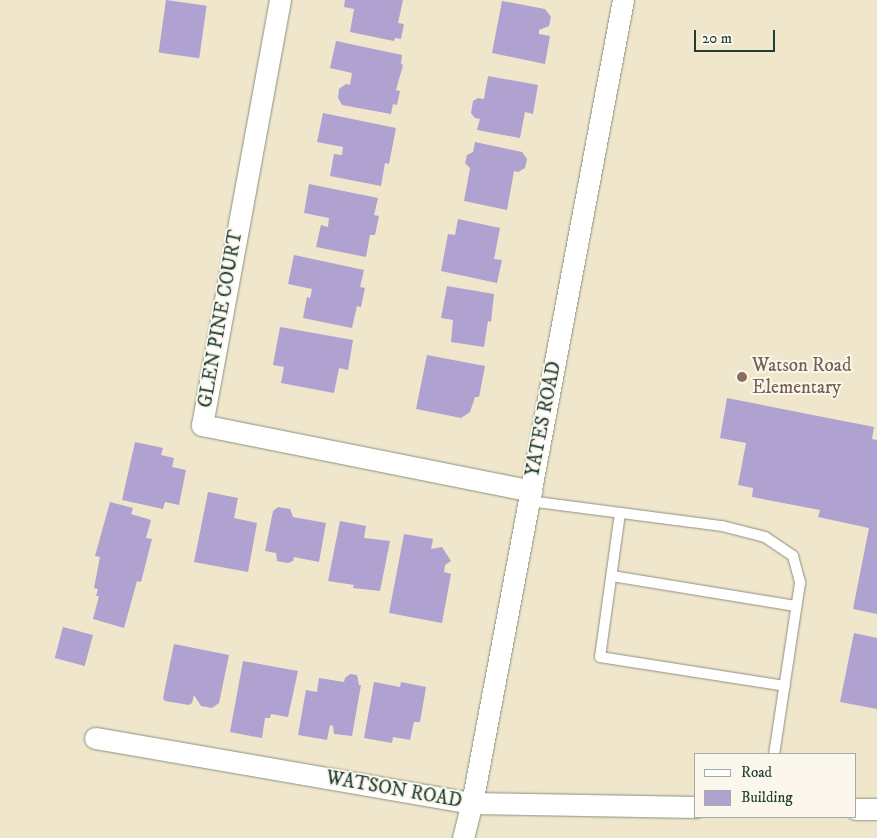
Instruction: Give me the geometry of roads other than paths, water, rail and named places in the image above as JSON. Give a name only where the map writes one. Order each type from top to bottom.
[{"type":"street","name":"GLEN PINE COURT","points":[[280,0],[202,425],[530,496]]},
{"type":"street","name":"YATES ROAD","points":[[463,838],[472,803],[622,0]]},
{"type":"street","name":"WATSON ROAD","points":[[95,738],[472,803],[694,807]]},
{"type":"street","points":[[857,809],[877,810]]},
{"type":"lane","points":[[530,496],[620,513],[722,526],[765,537],[793,556],[800,583],[774,753]]},
{"type":"lane","points":[[620,513],[600,657],[784,686]]},
{"type":"lane","points":[[612,576],[796,606]]},
{"type":"place","name":"Watson Road Elementary","points":[[742,377]]}]
